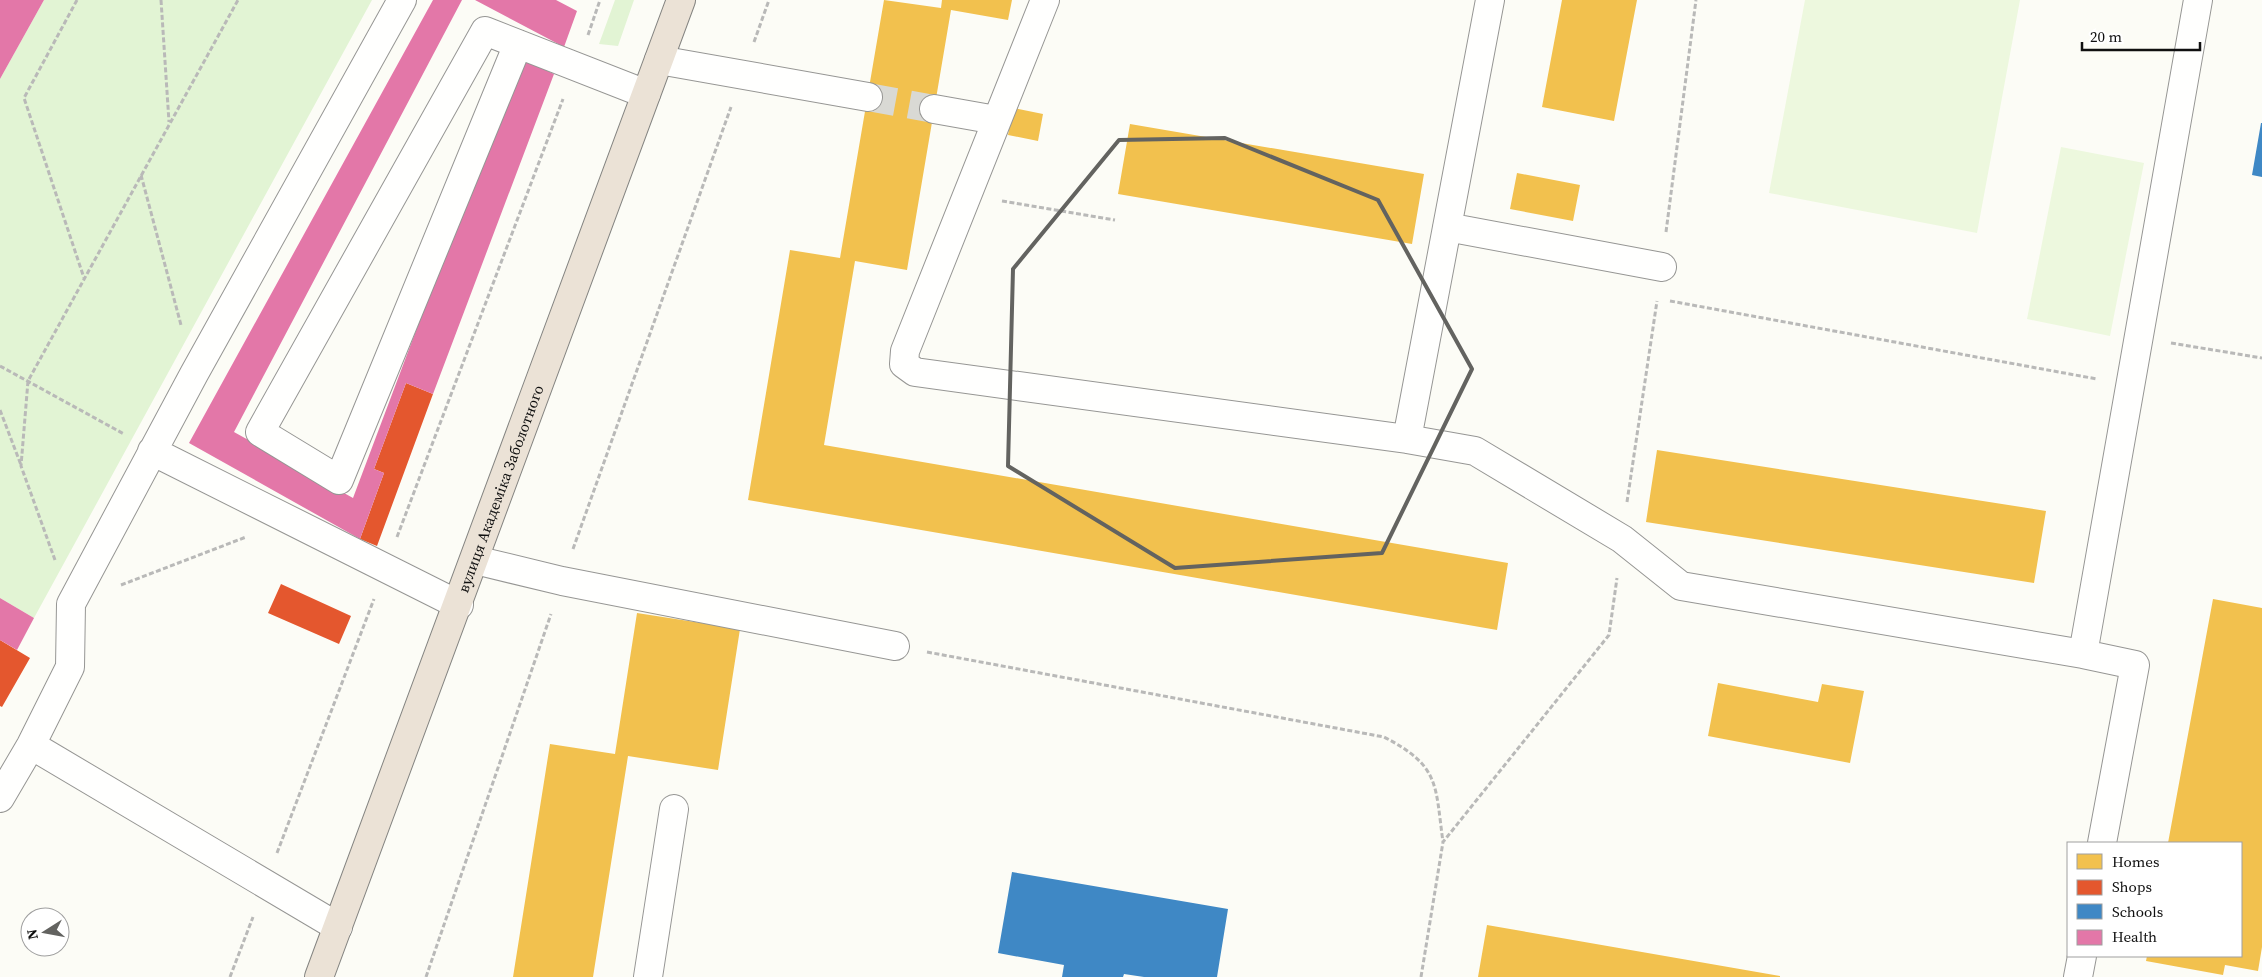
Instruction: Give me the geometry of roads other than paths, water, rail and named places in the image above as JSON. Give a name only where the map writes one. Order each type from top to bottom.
[{"type":"highway","name":"вулиця Академіка Заболотного","points":[[319,977],[459,605],[681,0]]},
{"type":"lane","points":[[0,798],[70,667],[71,604],[152,450],[402,0]]},
{"type":"lane","points":[[1045,0],[905,351],[904,364],[915,372],[1407,439],[1475,451],[1622,539],[1681,586],[2083,654],[2135,665],[2102,842]]},
{"type":"lane","points":[[1407,439],[1490,0]]},
{"type":"lane","points":[[2083,654],[2198,0]]},
{"type":"lane","points":[[518,44],[339,480],[260,432],[484,31],[518,44],[646,94]]},
{"type":"lane","points":[[659,60],[868,97]]},
{"type":"lane","points":[[934,109],[996,120]]},
{"type":"lane","points":[[1447,227],[1662,267]]},
{"type":"lane","points":[[152,450],[459,605]]},
{"type":"lane","points":[[475,560],[562,581],[895,646]]},
{"type":"lane","points":[[30,745],[338,927]]},
{"type":"lane","points":[[648,977],[674,809]]},
{"type":"lane","points":[[2078,977],[2082,957]]},
{"type":"tunnel","points":[[868,97],[934,109]]}]
